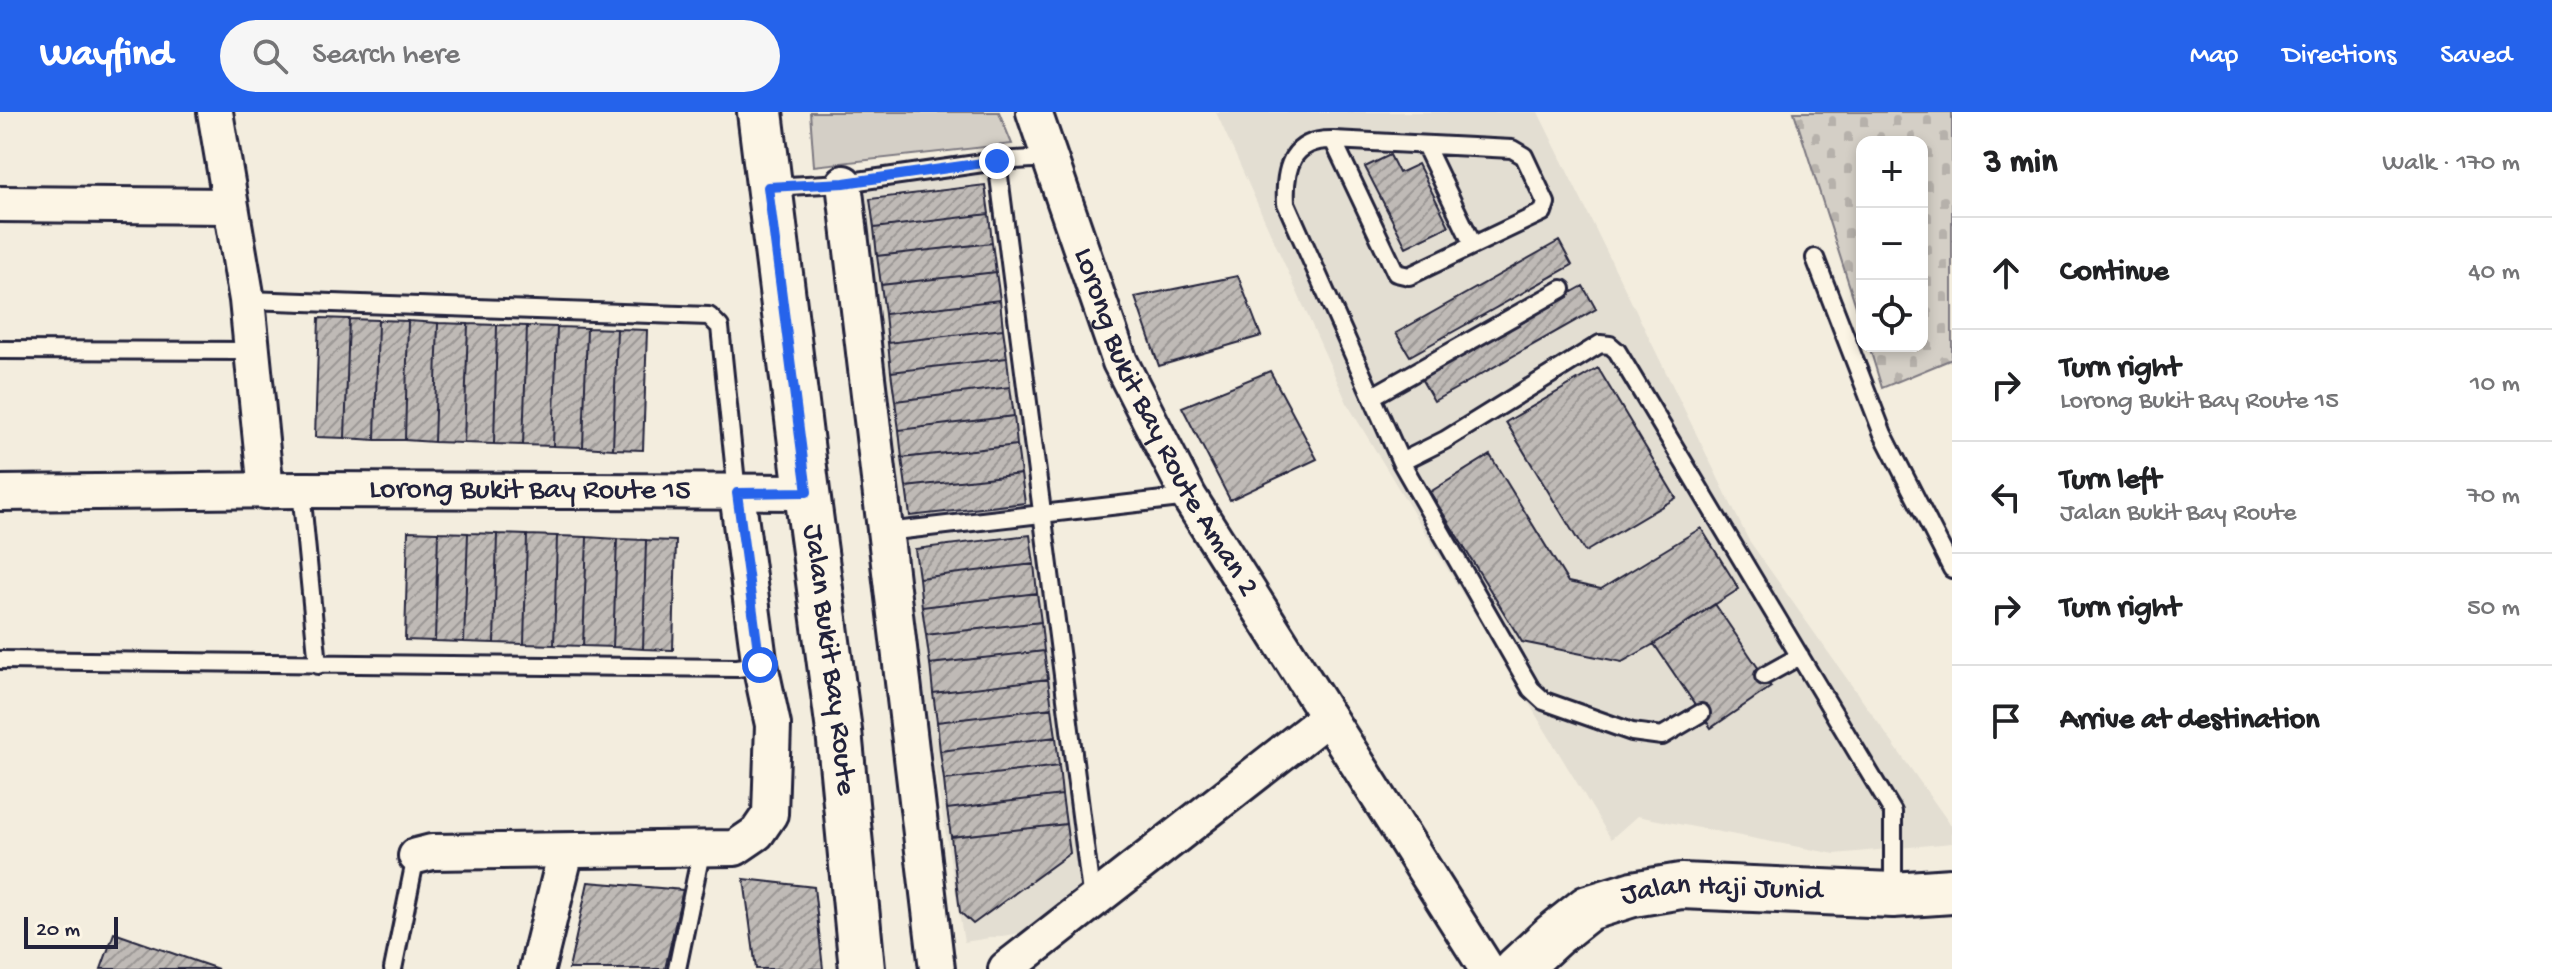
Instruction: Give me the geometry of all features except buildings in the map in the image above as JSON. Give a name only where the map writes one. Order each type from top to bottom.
[{"type":"street","points":[[215,112],[247,300],[266,491]]},
{"type":"street","name":"Jalan Bukit Bay Route","points":[[760,112],[839,731],[862,969]]},
{"type":"street","name":"Lorong Bukit Bay Route Aman 2","points":[[1034,112],[1120,362],[1189,497],[1487,969]]},
{"type":"street","points":[[844,183],[937,969]]},
{"type":"street","points":[[0,204],[229,206]]},
{"type":"street","name":"Lorong Bukit Bay Route 15","points":[[0,493],[301,490],[807,492]]},
{"type":"street","points":[[416,856],[432,852],[735,848],[757,833],[770,814],[773,725],[760,665],[737,493]]},
{"type":"street","points":[[1006,969],[1328,717]]},
{"type":"street","points":[[537,969],[566,851]]},
{"type":"street","name":"Jalan Haji Junid","points":[[1517,969],[1588,908],[1633,894],[1681,886],[1893,895],[1952,891]]},
{"type":"lane","points":[[1333,140],[1396,273],[1409,276],[1543,212],[1546,203],[1524,156],[1512,149],[1333,140],[1316,140],[1300,149],[1291,162],[1285,182],[1286,203],[1401,462],[1531,689],[1544,701],[1632,732],[1662,736],[1701,713]]},
{"type":"lane","points":[[1425,145],[1473,245]]},
{"type":"lane","points":[[768,187],[844,183],[997,161],[1050,158]]},
{"type":"lane","points":[[997,161],[1092,902]]},
{"type":"lane","points":[[1815,258],[1883,434],[1952,569]]},
{"type":"lane","points":[[1373,396],[1562,289]]},
{"type":"lane","points":[[247,300],[709,316],[720,327],[737,493]]},
{"type":"lane","points":[[1401,462],[1445,440],[1600,344],[1610,345],[1617,351],[1893,812],[1893,895]]},
{"type":"lane","points":[[0,350],[252,351]]},
{"type":"lane","points":[[301,490],[318,665]]},
{"type":"lane","points":[[886,532],[1189,497]]},
{"type":"lane","points":[[1764,676],[1800,656]]},
{"type":"lane","points":[[0,660],[737,668],[760,665]]},
{"type":"lane","points":[[677,969],[702,848]]},
{"type":"lane","points":[[393,969],[416,856]]},
{"type":"shaded area","points":[[1216,112],[1538,112],[1748,539],[1952,827],[1952,843],[1835,854],[1637,816],[1611,839],[1348,405]]},
{"type":"shaded area","points":[[977,165],[1104,920],[964,942],[837,187]]},
{"type":"green space","points":[[810,112],[999,112],[1012,144],[814,166]]},
{"type":"green space","points":[[1794,112],[1952,112],[1952,359],[1882,388],[1871,352],[1928,352],[1928,136],[1856,136],[1856,306]]},
{"type":"route","points":[[760,665],[737,493],[807,492],[768,187],[844,183],[997,161]]}]
